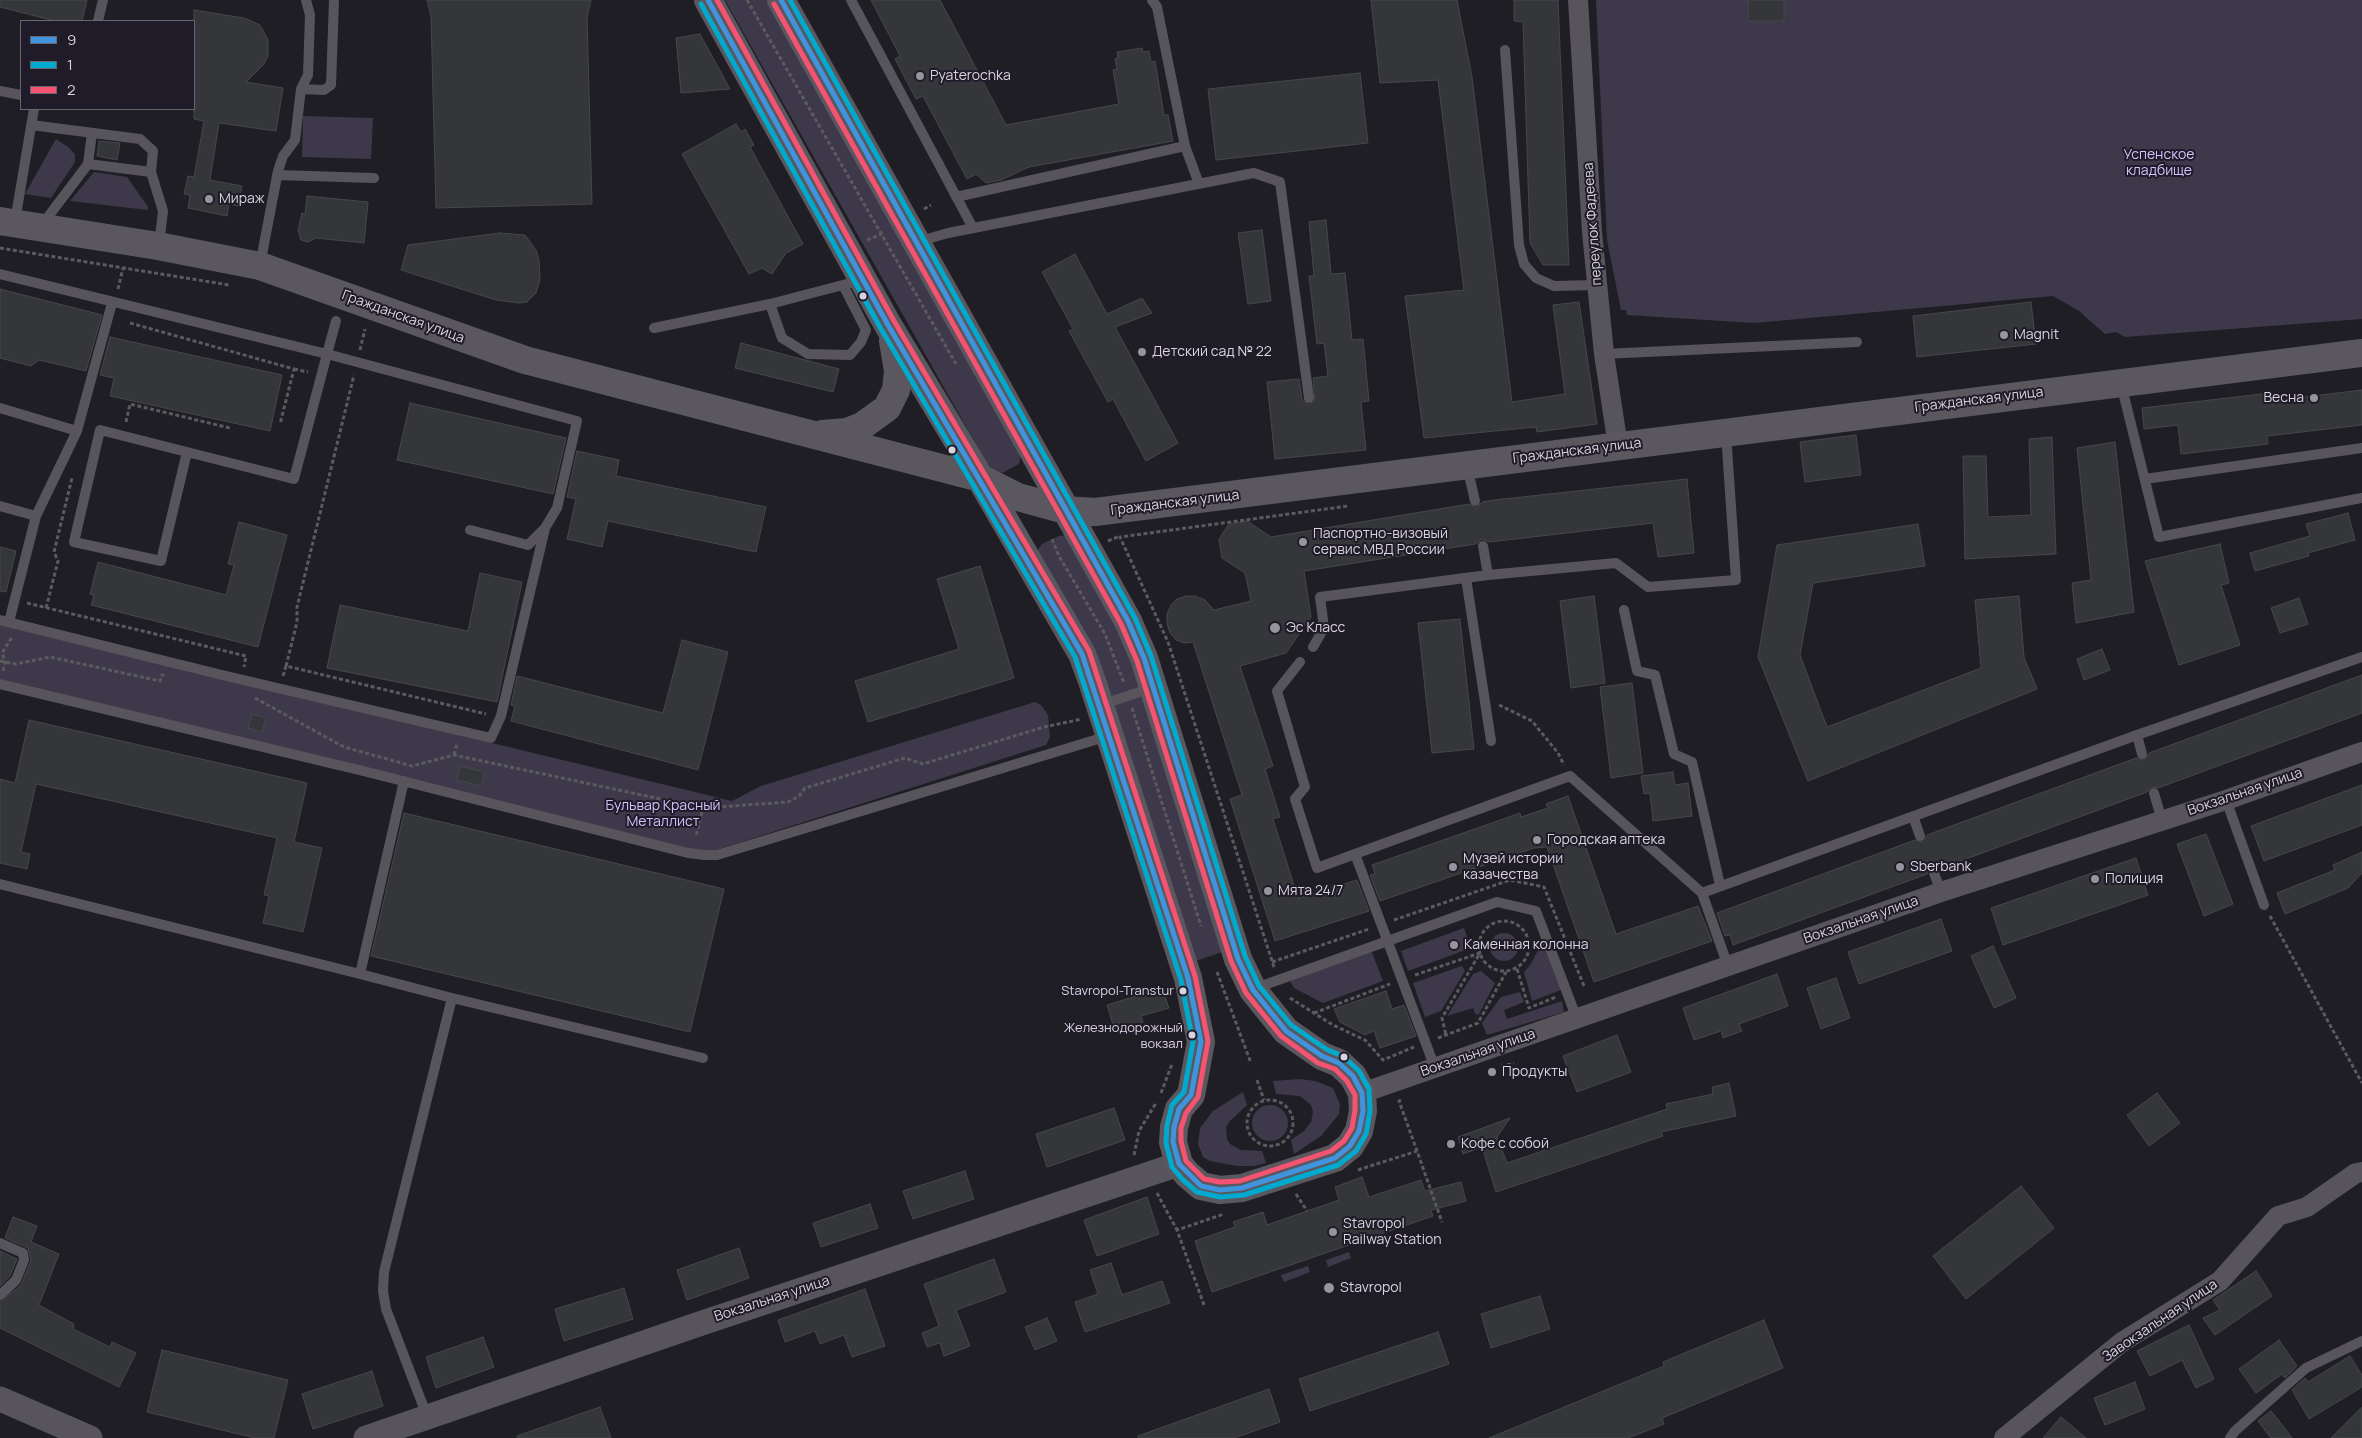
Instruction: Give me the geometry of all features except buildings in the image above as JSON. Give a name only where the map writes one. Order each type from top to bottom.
[{"type":"main road","points":[[708,0],[845,248],[853,282],[888,325],[980,478],[1082,654],[1088,711],[1101,739],[1188,978],[1201,1042],[1191,1095],[1178,1109],[1174,1127],[1173,1142],[1179,1164],[1201,1186],[1220,1190],[1242,1188],[1335,1158],[1350,1146],[1359,1131],[1363,1111],[1362,1093],[1352,1076],[1339,1063],[1322,1056],[1286,1031],[1253,990],[1238,959],[1144,658],[1128,621],[1065,510],[900,233],[781,0]]},
{"type":"main road","name":"Гражданская улица","points":[[18,224],[158,246],[260,266],[526,360],[980,478],[1018,497],[1065,510],[1106,512],[1726,432],[2362,353]]},
{"type":"main road","name":"Гражданская улица","points":[[802,433],[847,432],[862,426],[887,408],[896,390],[898,371],[897,353],[888,325]]},
{"type":"street","name":"переулок Фадеева","points":[[1578,0],[1592,232],[1604,354],[1618,446]]},
{"type":"street","name":"Вокзальная улица","points":[[1362,1093],[1941,892],[2226,800],[2362,752]]},
{"type":"street","name":"Вокзальная улица","points":[[366,1438],[705,1322],[1179,1164]]},
{"type":"street","name":"Завокзальная улица","points":[[2004,1438],[2122,1342],[2220,1282],[2278,1216],[2307,1207],[2356,1173],[2362,1172]]},
{"type":"street","points":[[0,1399],[90,1438]]},
{"type":"lane","points":[[98,20],[104,0]]},
{"type":"lane","points":[[260,266],[277,175],[283,156],[295,140],[301,89],[308,75],[310,14],[306,0]]},
{"type":"lane","points":[[301,89],[324,90],[331,86],[334,0]]},
{"type":"lane","points":[[851,0],[973,228]]},
{"type":"lane","points":[[1152,0],[1157,7],[1185,146],[1199,184]]},
{"type":"lane","points":[[1505,50],[1519,245],[1524,264],[1536,278],[1554,286],[1597,284]]},
{"type":"lane","points":[[0,91],[20,95]]},
{"type":"lane","points":[[18,224],[34,110]]},
{"type":"lane","points":[[31,125],[140,139],[153,151],[151,172],[163,211],[158,246]]},
{"type":"lane","points":[[18,224],[88,164],[92,133]]},
{"type":"lane","points":[[956,197],[1185,146]]},
{"type":"lane","points":[[88,164],[151,172]]},
{"type":"lane","points":[[900,233],[973,228],[1254,173],[1280,182],[1309,398]]},
{"type":"lane","points":[[277,175],[374,178]]},
{"type":"lane","points":[[0,274],[112,303],[327,354],[577,421],[557,508],[545,528],[528,545],[470,530]]},
{"type":"lane","points":[[654,328],[770,304],[853,282],[866,330],[861,342],[850,354],[808,354],[782,338],[770,304]]},
{"type":"lane","points":[[112,303],[77,431],[36,516],[14,600],[4,621],[491,738],[501,716],[545,528]]},
{"type":"lane","points":[[187,452],[161,561],[74,542],[100,430],[294,479],[336,321]]},
{"type":"lane","points":[[1604,354],[1857,342]]},
{"type":"lane","points":[[2121,383],[2159,537],[2362,498]]},
{"type":"lane","points":[[0,408],[77,431]]},
{"type":"lane","points":[[1313,647],[1324,628],[1320,597],[1488,575],[1616,563],[1648,587],[1736,580],[1726,432]]},
{"type":"lane","points":[[2145,480],[2362,448]]},
{"type":"lane","points":[[1467,465],[1476,501]]},
{"type":"lane","points":[[0,506],[36,516]]},
{"type":"lane","points":[[1483,546],[1488,575]]},
{"type":"lane","points":[[1466,578],[1491,741]]},
{"type":"lane","points":[[1624,610],[1637,671],[1655,675],[1674,754],[1692,762],[1720,885]]},
{"type":"lane","points":[[1702,893],[2137,735],[2362,657]]},
{"type":"lane","points":[[1300,662],[1277,691],[1305,787],[1295,799],[1317,868],[1570,776],[1702,893],[1728,966]]},
{"type":"lane","points":[[0,684],[404,781],[688,853],[717,855],[1101,739]]},
{"type":"lane","points":[[1088,711],[1153,688]]},
{"type":"lane","points":[[2137,735],[2142,754]]},
{"type":"lane","points":[[360,974],[404,781]]},
{"type":"lane","points":[[2154,793],[2162,821]]},
{"type":"lane","points":[[2226,800],[2264,905]]},
{"type":"lane","points":[[1913,816],[1920,836]]},
{"type":"lane","points":[[1356,854],[1386,940],[1435,1068]]},
{"type":"lane","points":[[1934,873],[1941,892]]},
{"type":"lane","points":[[0,884],[452,998],[703,1058]]},
{"type":"lane","points":[[1253,990],[1386,940],[1497,902],[1536,911],[1577,1019]]},
{"type":"lane","points":[[428,1417],[386,1309],[383,1291],[384,1272],[452,998]]},
{"type":"lane","points":[[0,1243],[23,1253],[24,1260],[16,1280],[0,1295]]},
{"type":"lane","points":[[2230,1438],[2235,1431],[2306,1368],[2362,1341]]},
{"type":"path","points":[[747,0],[900,233],[960,372]]},
{"type":"path","points":[[845,248],[900,233],[931,205]]},
{"type":"path","points":[[123,320],[294,369],[280,424]]},
{"type":"path","points":[[275,676],[283,678],[297,622],[297,607],[365,329]]},
{"type":"path","points":[[125,426],[130,404],[230,428]]},
{"type":"path","points":[[1052,539],[1059,556],[1105,634],[1128,696],[1203,932]]},
{"type":"path","points":[[1050,558],[1068,553]]},
{"type":"path","points":[[14,600],[246,656],[243,667],[251,668]]},
{"type":"path","points":[[0,661],[16,664],[50,657],[160,681],[162,676],[171,678]]},
{"type":"path","points":[[286,666],[486,714],[475,730],[462,726],[454,755]]},
{"type":"path","points":[[245,696],[254,698],[344,747],[412,766],[454,755],[702,808],[788,802],[798,796],[805,788],[905,758],[923,764],[1044,727],[1088,711],[1101,739]]},
{"type":"path","points":[[1484,699],[1532,721],[1558,754],[1570,776]]},
{"type":"path","points":[[696,836],[702,808]]},
{"type":"path","points":[[2264,905],[2362,1082]]},
{"type":"path","points":[[1507,920],[1525,930],[1529,938],[1530,947],[1527,957],[1517,969],[1506,972],[1492,969],[1484,962],[1479,943],[1488,926],[1507,920]]},
{"type":"path","points":[[1269,955],[1284,994],[1333,1025],[1364,1040],[1383,1060],[1478,1023],[1506,972]]},
{"type":"path","points":[[1215,967],[1251,1063]]},
{"type":"path","points":[[1517,969],[1529,1008],[1584,986],[1586,993]]},
{"type":"path","points":[[1211,977],[1226,972]]},
{"type":"path","points":[[1134,1155],[1139,1131],[1164,1086],[1173,1057]]},
{"type":"path","points":[[1257,1080],[1264,1100]]},
{"type":"path","points":[[1264,1100],[1282,1102],[1294,1118],[1290,1135],[1279,1146],[1271,1147],[1259,1143],[1252,1138],[1248,1130],[1247,1120],[1250,1109],[1264,1100]]},
{"type":"path","points":[[1399,1101],[1442,1222]]},
{"type":"path","points":[[1351,1172],[1417,1151]]},
{"type":"path","points":[[1152,1190],[1158,1193],[1177,1230],[1204,1305]]},
{"type":"path","points":[[1295,1191],[1307,1211]]},
{"type":"path","points":[[1177,1230],[1231,1212]]},
{"type":"green space","points":[[725,0],[771,0],[1022,449],[1019,464],[1002,473],[990,469]]},
{"type":"green space","name":"Успенское кладбище","points":[[1596,0],[2362,0],[2362,319],[2125,337],[2116,332],[2105,334],[2079,311],[2053,296],[1754,323],[1627,315],[1626,310],[1621,310],[1607,240]]},
{"type":"green space","points":[[303,116],[373,118],[371,159],[302,157]]},
{"type":"green space","points":[[56,139],[75,154],[75,162],[51,198],[25,194]]},
{"type":"green space","points":[[94,172],[127,177],[148,207],[148,210],[70,201]]},
{"type":"green space","points":[[1068,535],[1120,626],[1225,951],[1193,962],[1036,552],[1042,544],[1059,536]]},
{"type":"green space","name":"Бульвар Красный Металлист","points":[[0,624],[732,801],[761,786],[1035,702],[1042,706],[1048,715],[1050,737],[1046,745],[710,852],[692,850],[0,682]]},
{"type":"green space","points":[[1464,928],[1471,948],[1408,971],[1401,951]]},
{"type":"green space","points":[[1504,933],[1514,937],[1518,947],[1514,957],[1504,961],[1494,957],[1490,947],[1494,937]]},
{"type":"green space","points":[[1546,947],[1561,990],[1532,1001],[1524,972],[1531,964],[1538,950]]},
{"type":"green space","points":[[1371,950],[1383,981],[1323,1003],[1294,988],[1290,981]]},
{"type":"green space","points":[[1462,966],[1465,971],[1441,1011],[1425,1017],[1413,983]]},
{"type":"green space","points":[[1481,971],[1495,983],[1479,1014],[1476,1015],[1473,1008],[1447,1016],[1473,974]]},
{"type":"green space","points":[[1520,992],[1524,1002],[1504,1010],[1507,1019],[1562,1001],[1564,1012],[1487,1035],[1482,1023],[1501,997]]},
{"type":"green space","points":[[1300,1079],[1315,1081],[1333,1088],[1340,1104],[1339,1114],[1321,1136],[1294,1154],[1291,1140],[1304,1131],[1311,1122],[1313,1112],[1311,1105],[1300,1096],[1276,1094],[1273,1081]]},
{"type":"green space","points":[[1243,1092],[1247,1105],[1226,1127],[1227,1139],[1230,1144],[1241,1150],[1262,1151],[1266,1163],[1254,1166],[1237,1166],[1210,1161],[1203,1157],[1198,1144],[1200,1128],[1213,1111]]},
{"type":"green space","points":[[1270,1105],[1277,1106],[1283,1110],[1287,1116],[1287,1130],[1283,1136],[1277,1140],[1270,1141],[1263,1140],[1257,1136],[1253,1130],[1252,1123],[1253,1116],[1257,1110],[1263,1106]]},
{"type":"green space","points":[[1349,1252],[1351,1258],[1328,1267],[1326,1260]]},
{"type":"green space","points":[[1308,1266],[1310,1272],[1284,1282],[1281,1275]]},
{"type":"transit line","name":"9","points":[[708,0],[888,325],[1082,654],[1188,978],[1201,1042],[1191,1095],[1179,1109],[1174,1127],[1173,1142],[1179,1164],[1201,1186],[1220,1190],[1242,1188],[1335,1158],[1350,1146],[1359,1131],[1363,1111],[1362,1093],[1353,1076],[1339,1063],[1322,1056],[1286,1031],[1253,990],[1238,959],[1144,658],[1128,621],[781,0]]},
{"type":"transit line","name":"2","points":[[717,0],[894,321],[1089,651],[1195,976],[1208,1041],[1198,1097],[1186,1113],[1181,1128],[1181,1141],[1186,1161],[1204,1179],[1220,1182],[1240,1181],[1331,1151],[1344,1141],[1352,1128],[1355,1095],[1347,1081],[1335,1069],[1318,1063],[1281,1036],[1246,993],[1231,961],[1137,661],[1121,624],[774,4]]},
{"type":"transit line","name":"1","points":[[701,4],[881,329],[1075,657],[1181,980],[1193,1042],[1184,1092],[1172,1105],[1167,1126],[1166,1143],[1172,1167],[1197,1192],[1220,1197],[1244,1195],[1338,1165],[1356,1151],[1366,1134],[1370,1111],[1369,1089],[1359,1071],[1344,1057],[1326,1049],[1291,1025],[1259,986],[1245,956],[1151,656],[1135,618],[790,0]]},
{"type":"place","name":"Pyaterochka","points":[[920,76]]},
{"type":"place","name":"Мираж","points":[[209,199]]},
{"type":"place","name":"Magnit","points":[[2004,335]]},
{"type":"place","name":"Детский сад № 22","points":[[1142,352]]},
{"type":"place","name":"Весна","points":[[2314,398]]},
{"type":"place","name":"Паспортно-визовый сервис МВД России","points":[[1303,542]]},
{"type":"place","name":"Эс Класс","points":[[1275,628]]},
{"type":"place","name":"Городская аптека","points":[[1537,840]]},
{"type":"place","name":"Музей истории казачества","points":[[1453,867]]},
{"type":"place","name":"Sberbank","points":[[1900,867]]},
{"type":"place","name":"Полиция","points":[[2095,879]]},
{"type":"place","name":"Мята 24/7","points":[[1268,891]]},
{"type":"place","name":"Каменная колонна","points":[[1454,945]]},
{"type":"place","name":"Stavropol-Transtur","points":[[1183,991]]},
{"type":"place","name":"Железнодорожный вокзал","points":[[1192,1035]]},
{"type":"place","name":"Продукты","points":[[1492,1072]]},
{"type":"place","name":"Кофе с собой","points":[[1451,1144]]},
{"type":"place","name":"Stavropol Railway Station","points":[[1333,1232]]},
{"type":"place","name":"Stavropol","points":[[1329,1288]]}]
